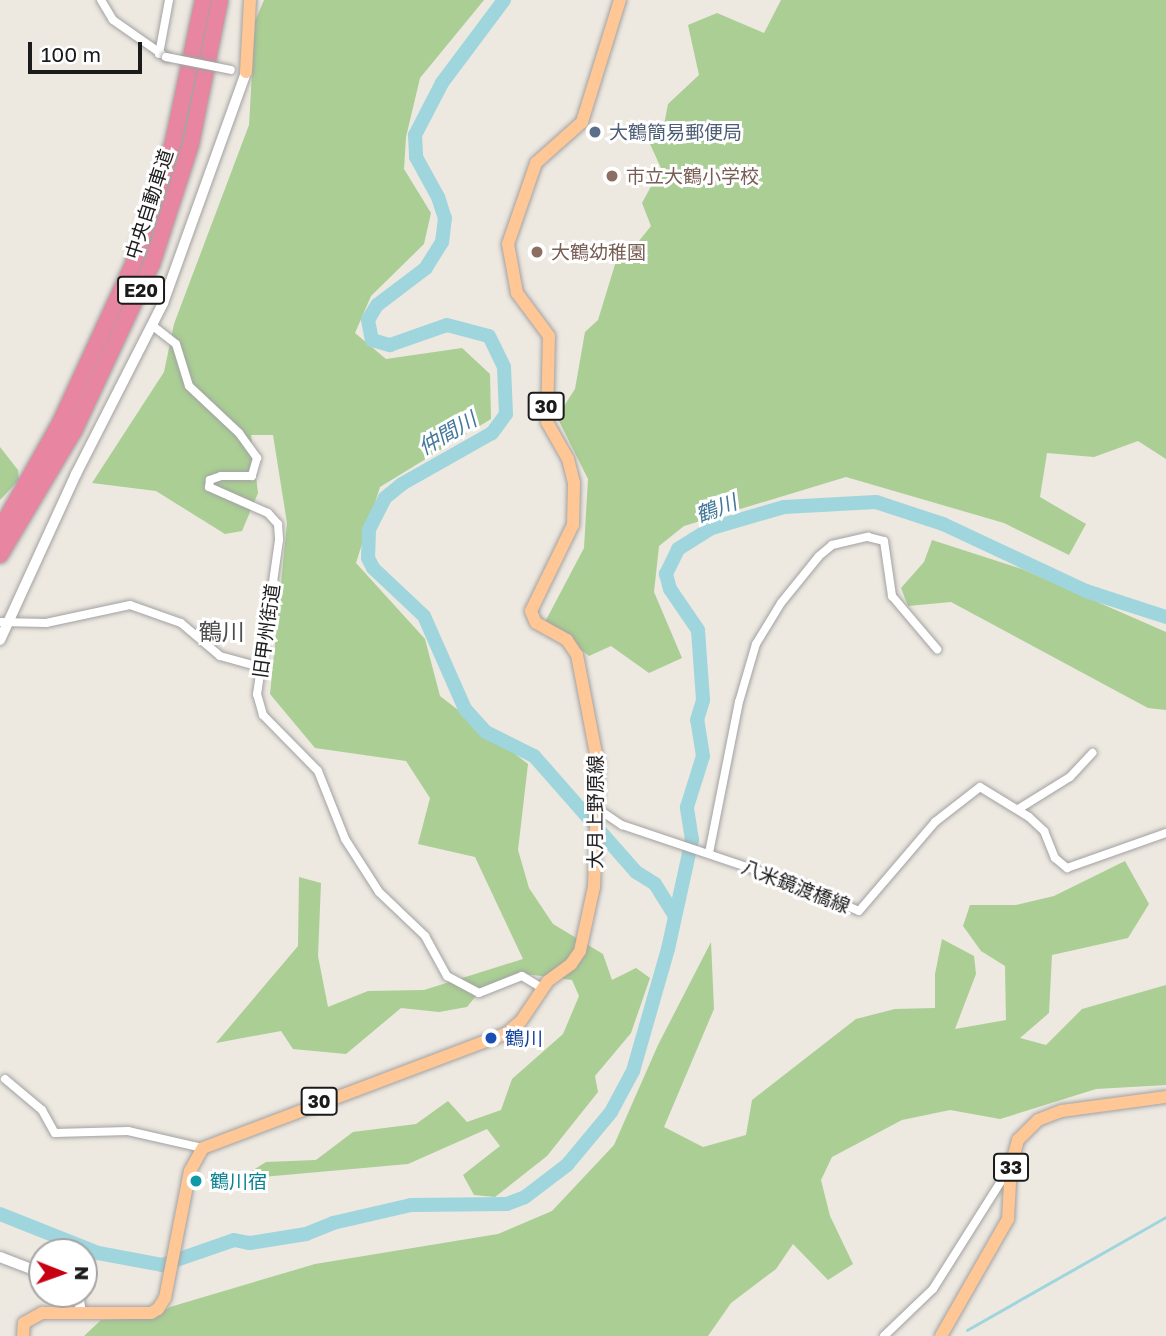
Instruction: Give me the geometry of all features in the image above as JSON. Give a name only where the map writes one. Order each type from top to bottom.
[{"type":"highway","name":"中央自動車道","points":[[0,530],[60,423],[133,264],[173,142],[203,0]]},
{"type":"highway","name":"中央自動車道","points":[[0,555],[74,430],[152,264],[191,144],[220,0]]},
{"type":"main road","points":[[246,72],[250,0]]},
{"type":"main road","name":"大月上野原線","points":[[203,1148],[506,1033],[521,1021],[542,988],[571,964],[584,940],[594,887],[598,764],[577,655],[566,640],[536,623],[531,611],[573,525],[575,496],[568,459],[547,422],[549,336],[517,293],[508,244],[536,163],[582,122],[620,0]]},
{"type":"main road","name":"33","points":[[941,1336],[1003,1231],[1011,1206],[1011,1166],[1018,1140],[1046,1116],[1166,1097]]},
{"type":"main road","points":[[23,1336],[24,1323],[32,1317],[81,1313],[151,1313],[165,1298],[190,1171],[203,1148]]},
{"type":"street","points":[[0,640],[4,623],[76,474],[153,326],[246,72],[163,55],[113,20],[101,0]]},
{"type":"street","points":[[163,55],[169,0]]},
{"type":"street","name":"旧甲州街道","points":[[153,326],[176,344],[189,386],[239,433],[257,458],[252,477],[220,476],[208,483],[215,494],[268,513],[278,524],[278,553],[257,694],[263,715],[317,771],[345,839],[379,892],[425,936],[447,976],[479,993],[517,976],[534,980],[542,988]]},
{"type":"street","points":[[598,812],[631,828],[709,853],[739,702],[756,644],[819,555],[832,545],[868,537],[884,541],[892,596],[937,649]]},
{"type":"street","points":[[4,623],[46,623],[130,605],[181,623],[214,653],[260,667]]},
{"type":"street","points":[[1020,808],[1070,777],[1092,753]]},
{"type":"street","name":"八米鏡渡橋線","points":[[709,853],[830,896],[859,911],[909,849],[970,793],[980,788],[989,790],[1020,808],[1044,831],[1055,858],[1067,868],[1166,833]]},
{"type":"street","points":[[5,1079],[42,1110],[55,1133],[128,1131],[203,1148]]},
{"type":"street","points":[[884,1336],[933,1289],[1011,1166]]},
{"type":"street","points":[[0,1257],[28,1268]]},
{"type":"street","points":[[80,1308],[81,1313]]},
{"type":"green space","points":[[264,0],[484,0],[420,78],[406,137],[404,169],[431,213],[424,244],[371,296],[355,333],[386,359],[462,348],[490,374],[491,419],[380,487],[356,563],[425,639],[440,696],[528,764],[518,850],[529,888],[553,924],[603,954],[612,980],[636,968],[650,978],[631,1033],[595,1076],[598,1092],[547,1156],[495,1197],[474,1195],[463,1175],[500,1146],[487,1129],[408,1164],[239,1179],[266,1162],[316,1160],[353,1132],[416,1124],[448,1101],[467,1122],[501,1110],[512,1079],[563,1034],[579,996],[572,980],[525,974],[481,990],[467,1007],[439,1012],[401,1008],[346,1054],[293,1049],[281,1031],[216,1043],[298,946],[299,877],[321,883],[318,956],[328,1007],[368,991],[424,990],[523,959],[475,857],[418,844],[430,798],[406,761],[315,748],[270,694],[287,523],[273,435],[251,435],[258,493],[242,531],[225,534],[156,491],[92,483],[164,372],[174,324],[249,125],[255,21]]},
{"type":"green space","points":[[781,0],[1166,0],[1166,459],[1138,441],[1094,457],[1047,453],[1040,497],[1086,524],[1069,555],[1004,523],[846,477],[684,526],[659,546],[654,592],[682,658],[649,673],[611,646],[589,656],[545,622],[584,548],[588,479],[557,417],[575,389],[585,332],[598,320],[617,258],[626,257],[651,226],[642,203],[661,168],[650,144],[664,125],[668,104],[699,75],[688,25],[717,13],[764,33]]},
{"type":"green space","points":[[0,447],[18,470],[19,480],[0,500]]},
{"type":"green space","points":[[932,540],[1022,569],[1166,632],[1166,710],[1148,708],[951,602],[908,606],[901,588],[924,562]]},
{"type":"green space","points":[[1125,861],[1149,904],[1128,938],[1052,955],[1049,1013],[1020,1038],[1046,1045],[1082,1009],[1166,985],[1166,1085],[1096,1089],[1000,1119],[950,1110],[902,1120],[832,1157],[821,1180],[830,1216],[853,1264],[828,1280],[793,1244],[776,1269],[731,1303],[708,1336],[84,1336],[101,1320],[152,1318],[170,1307],[315,1264],[498,1234],[552,1211],[614,1145],[658,1045],[711,942],[714,1009],[664,1127],[703,1147],[746,1135],[752,1100],[856,1019],[895,1009],[935,1008],[935,974],[942,939],[974,956],[976,974],[955,1029],[1006,1020],[1005,966],[981,951],[963,926],[970,905],[1016,905],[1054,896]]},
{"type":"waterway","name":"仲間川","points":[[504,0],[442,83],[415,135],[416,157],[438,197],[445,218],[442,242],[426,268],[377,305],[368,320],[372,340],[390,345],[447,325],[489,336],[504,367],[506,414],[492,433],[402,484],[385,498],[369,530],[368,558],[373,568],[424,616],[465,709],[486,732],[534,756],[636,872],[655,884],[674,914]]},
{"type":"waterway","name":"鶴川","points":[[0,1214],[98,1253],[162,1265],[234,1240],[250,1243],[306,1234],[333,1223],[411,1205],[507,1204],[525,1197],[567,1165],[611,1112],[633,1071],[668,949],[692,840],[687,807],[703,756],[697,720],[703,700],[698,630],[670,589],[666,574],[678,549],[712,528],[784,507],[876,502],[943,524],[1086,591],[1166,617]]},
{"type":"waterway","points":[[967,1330],[1166,1217]]},
{"type":"place","name":"大鶴簡易郵便局","points":[[595,132]]},
{"type":"place","name":"市立大鶴小学校","points":[[612,176]]},
{"type":"place","name":"大鶴幼稚園","points":[[537,252]]},
{"type":"place","name":"鶴川","points":[[491,1038]]},
{"type":"place","name":"鶴川宿","points":[[196,1181]]},
{"type":"district","name":"鶴川","points":[[222,631]]}]
